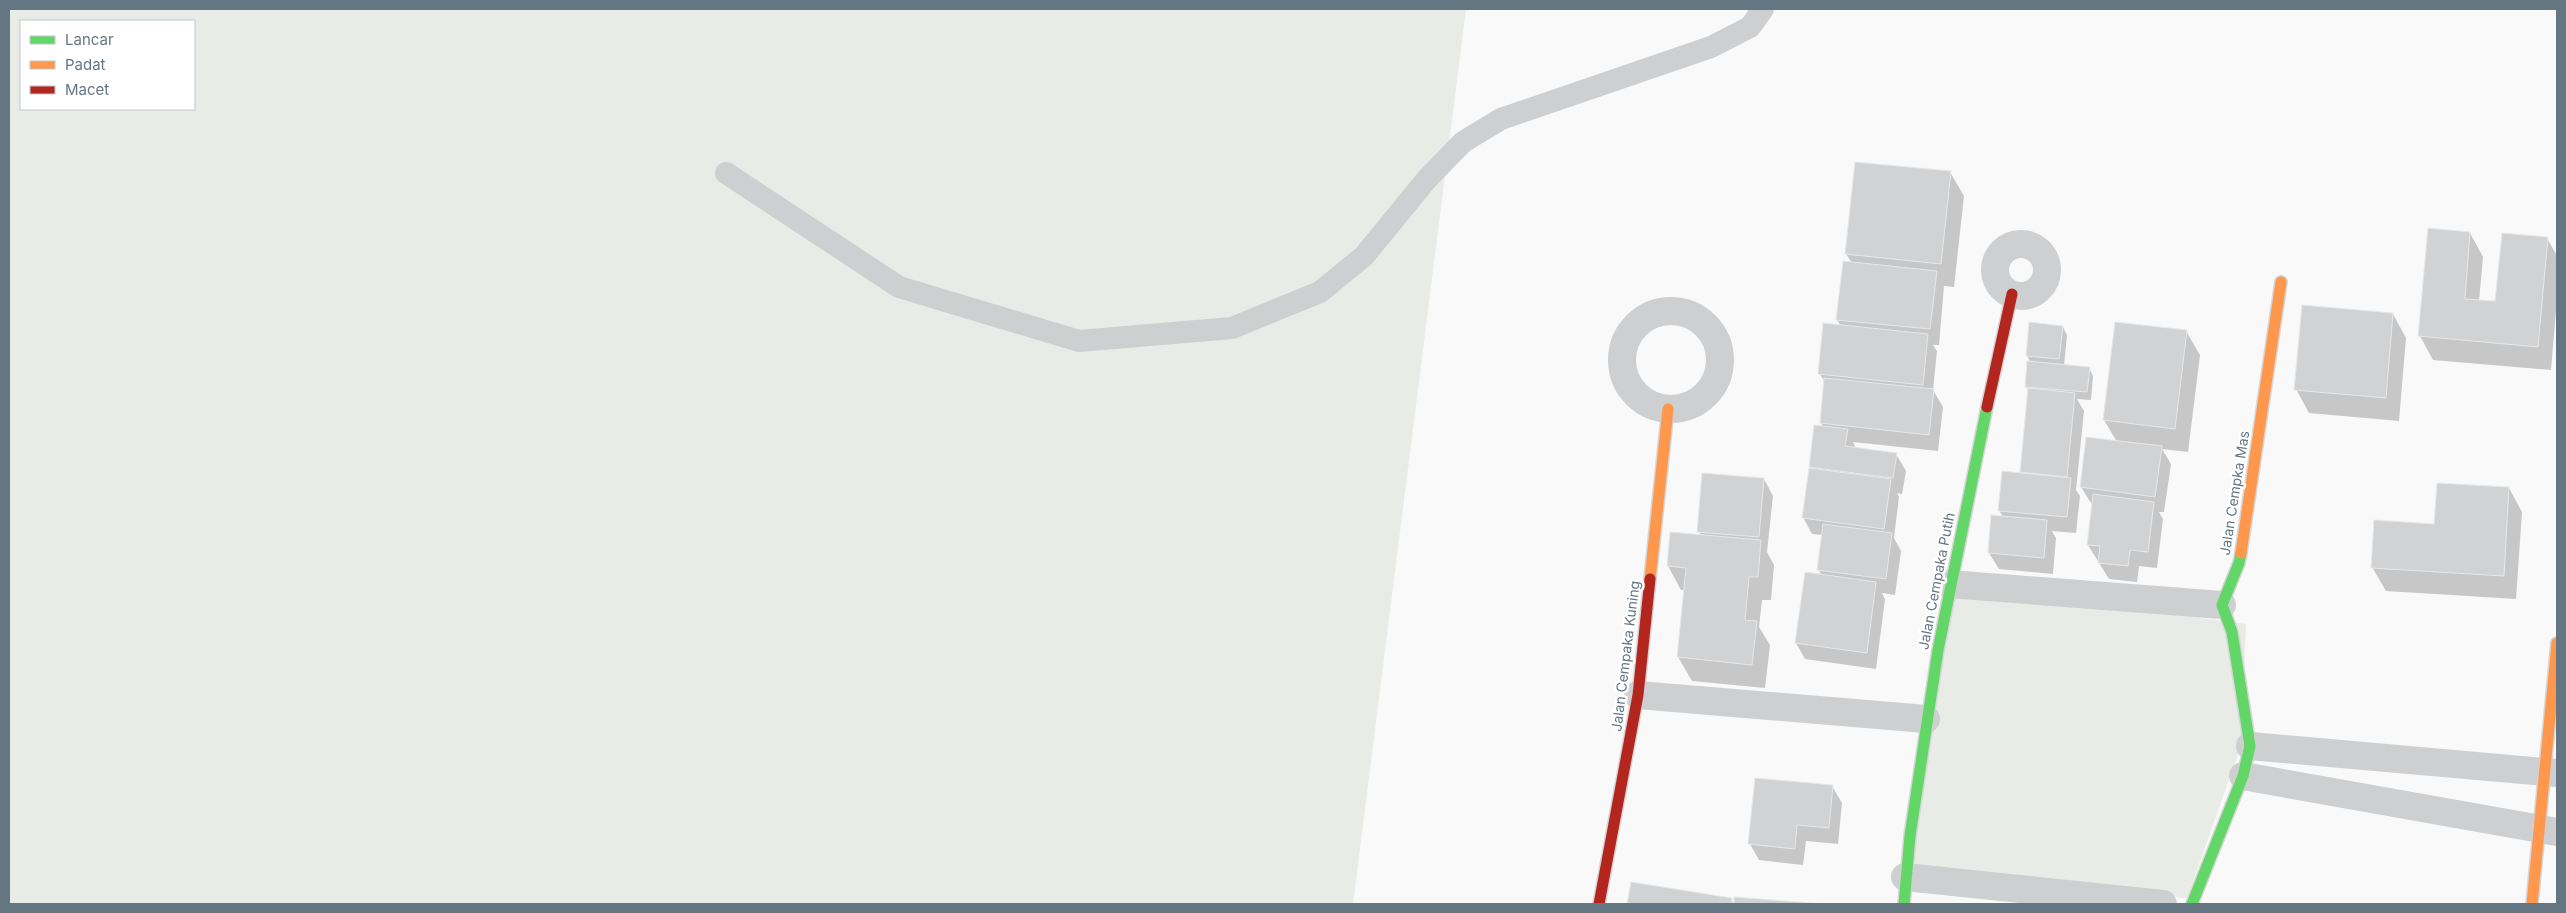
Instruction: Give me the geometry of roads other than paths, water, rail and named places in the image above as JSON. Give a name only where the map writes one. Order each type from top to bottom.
[{"type":"street","name":"Jalan Cempka Mas","points":[[2222,605],[2239,563],[2281,282]]},
{"type":"street","name":"Jalan Cempaka Putih","points":[[1904,904],[1905,877],[1926,719],[1949,584],[2012,294]]},
{"type":"street","name":"Jalan Cempaka Kuning","points":[[1599,904],[1638,695],[1668,409]]},
{"type":"street","points":[[1949,584],[2222,605],[2232,632],[2250,746],[2243,776],[2192,904]]},
{"type":"street","points":[[2532,904],[2547,830],[2557,643]]},
{"type":"street","points":[[1638,695],[1926,719]]},
{"type":"street","points":[[2250,746],[2551,772]]},
{"type":"street","points":[[2243,776],[2547,830]]},
{"type":"street","points":[[1905,877],[2163,904]]},
{"type":"lane","points":[[726,173],[899,287],[1079,342],[1232,328],[1320,292],[1364,256],[1427,179],[1463,142],[1471,137],[1502,119],[1711,47],[1750,27],[1763,9]]}]
